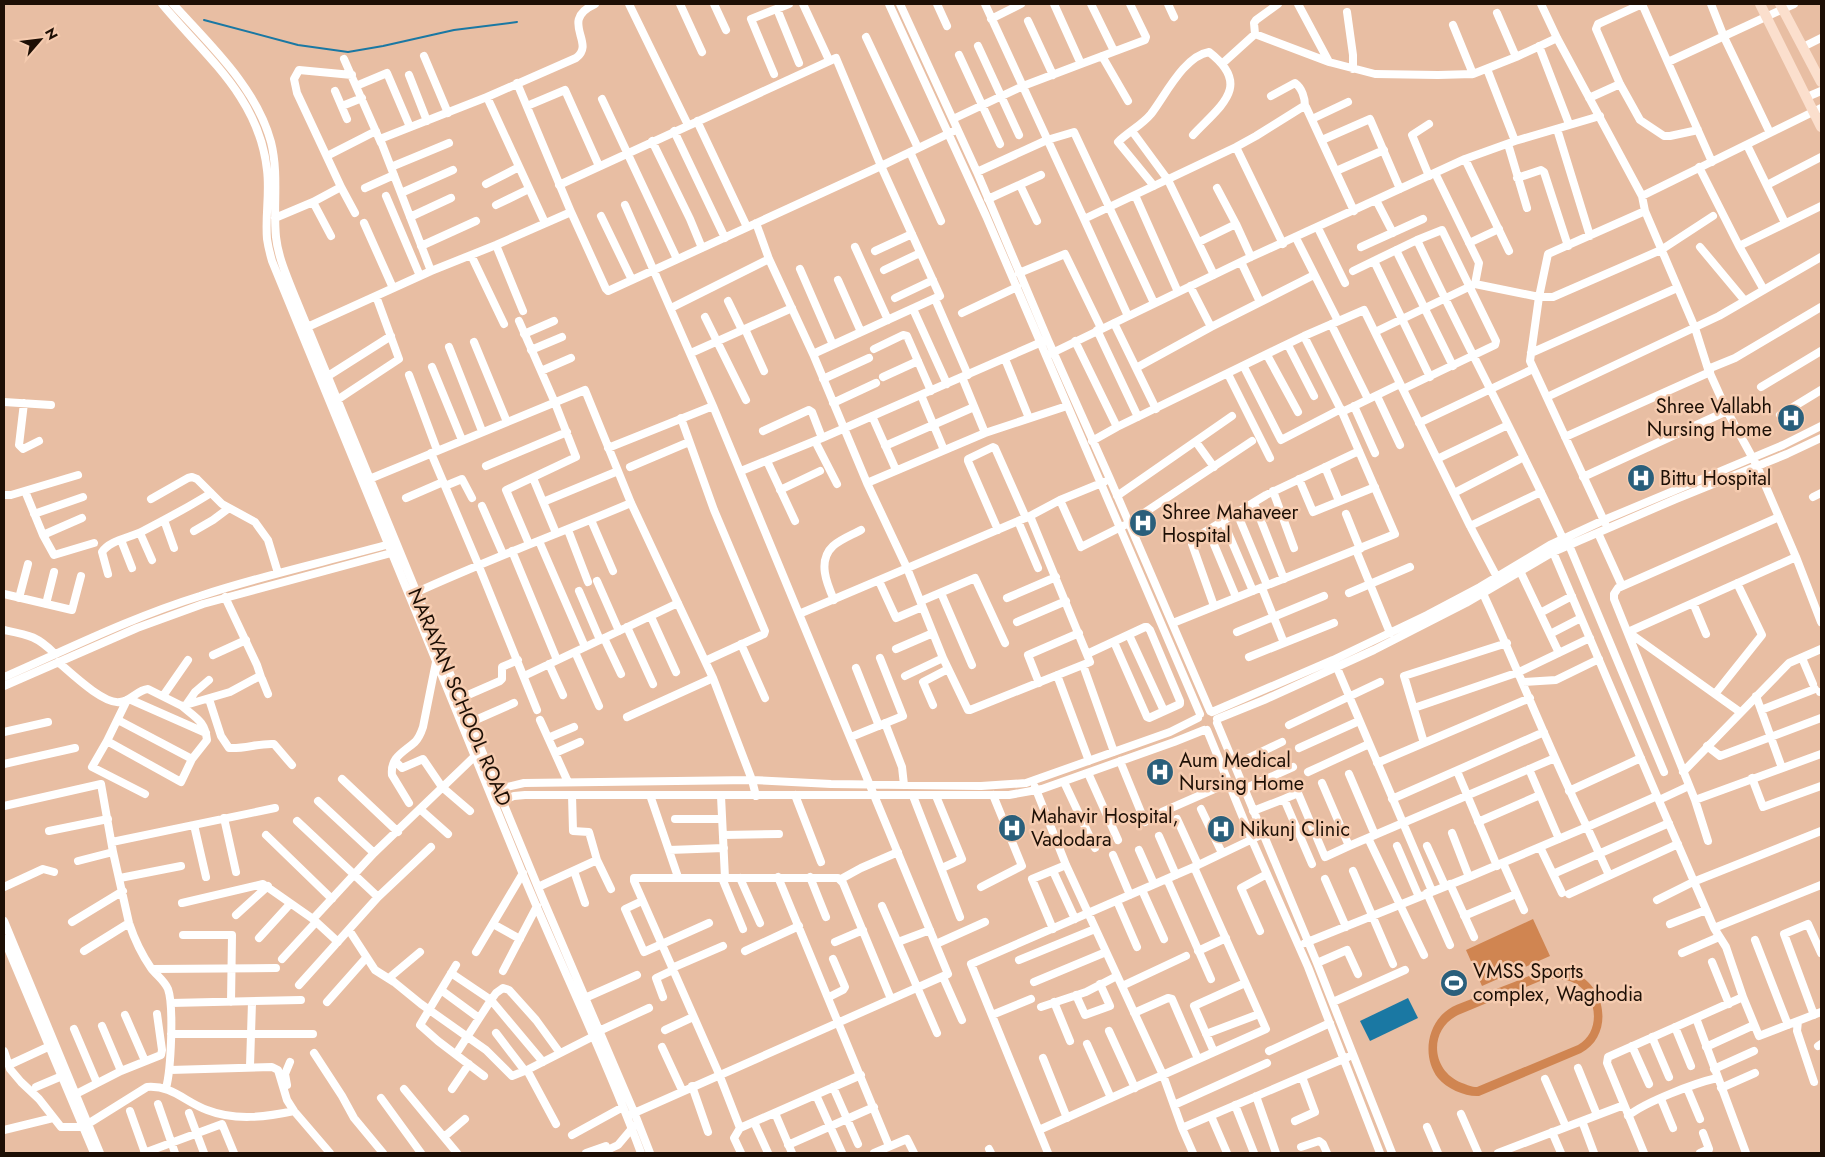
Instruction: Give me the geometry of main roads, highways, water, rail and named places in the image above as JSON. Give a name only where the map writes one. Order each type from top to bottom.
[{"type":"main road","points":[[1760,4],[1807,97],[1818,110],[1821,127]]},
{"type":"main road","points":[[1782,6],[1802,47],[1818,69],[1821,82]]},
{"type":"water","points":[[1408,998],[1418,1018],[1370,1041],[1360,1021]]},
{"type":"waterway","points":[[204,20],[298,45],[348,52],[454,30],[517,22]]},
{"type":"place","name":"Shree Vallabh Nursing Home","points":[[1791,418]]},
{"type":"place","name":"Bittu Hospital","points":[[1641,478]]},
{"type":"place","name":"Shree Mahaveer Hospital","points":[[1143,523]]},
{"type":"place","name":"Aum Medical Nursing Home","points":[[1160,772]]},
{"type":"place","name":"Mahavir Hospital, Vadodara","points":[[1012,828]]},
{"type":"place","name":"Nikunj Clinic","points":[[1221,829]]},
{"type":"place","name":"VMSS Sports complex, Waghodia","points":[[1454,983]]}]
